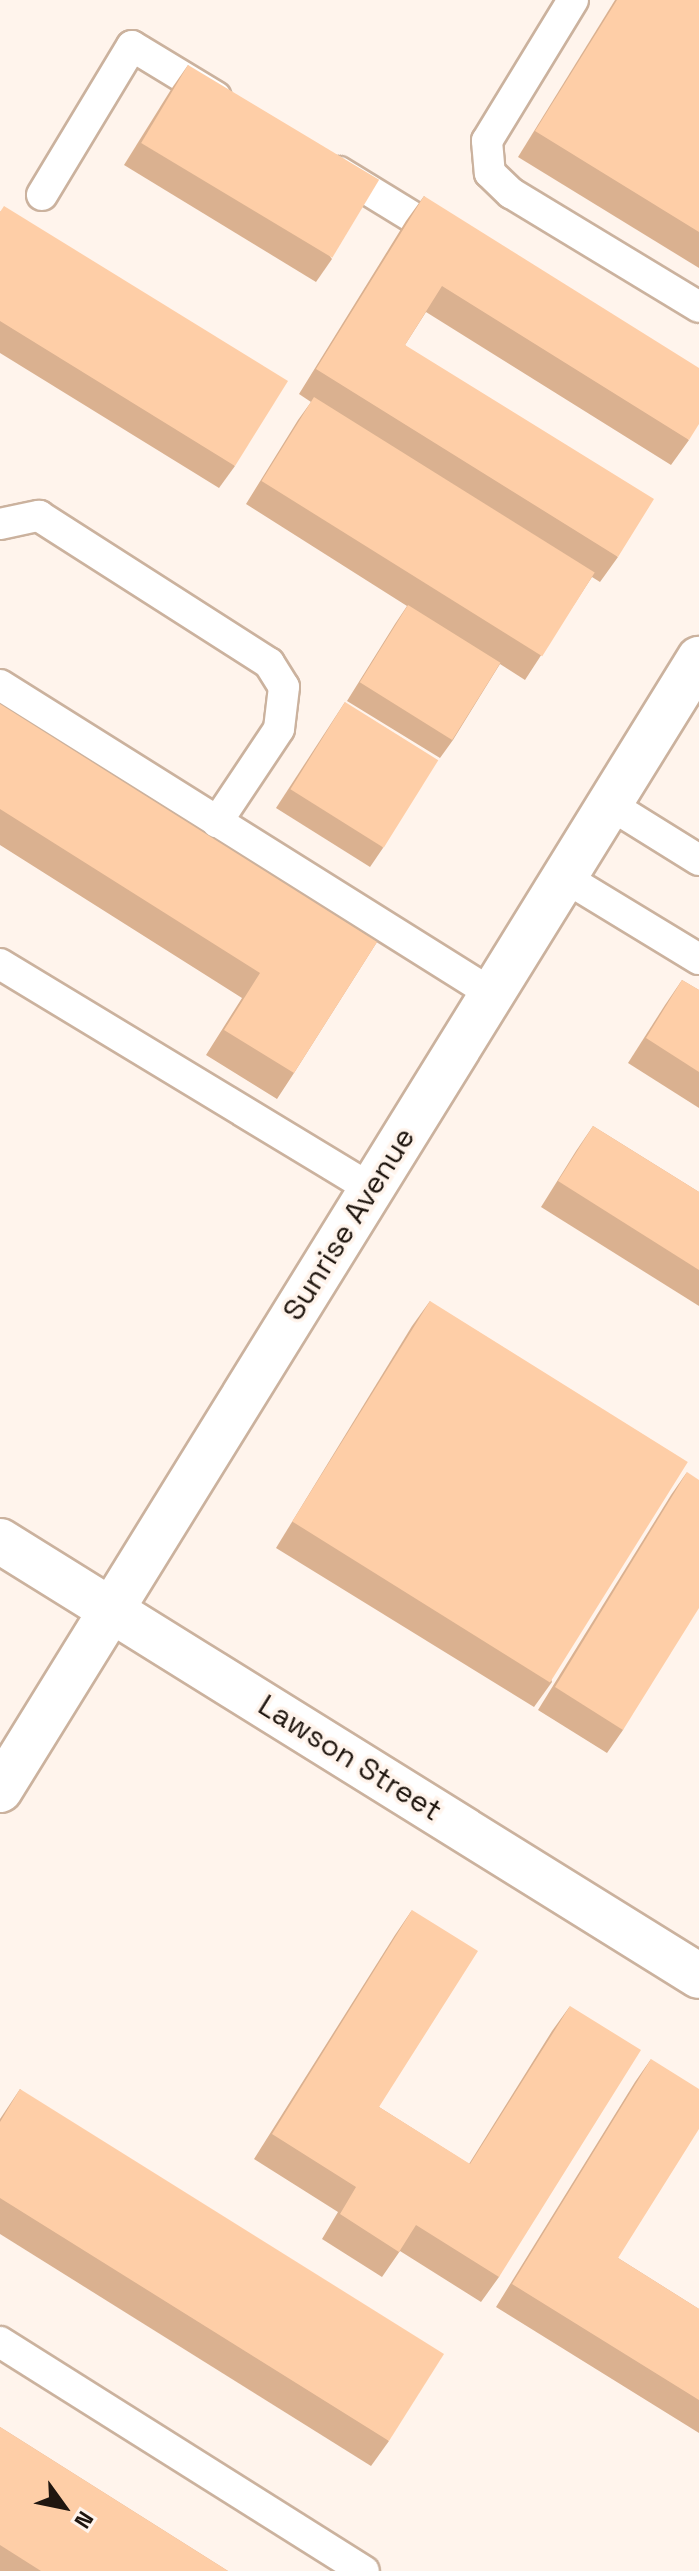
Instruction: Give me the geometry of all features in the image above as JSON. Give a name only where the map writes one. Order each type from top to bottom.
[{"type":"street","name":"Sunrise Avenue","points":[[0,1790],[699,659]]},
{"type":"street","name":"Lawson Street","points":[[0,1541],[699,1976]]},
{"type":"lane","points":[[573,0],[487,141],[490,173],[511,193],[699,307]]},
{"type":"lane","points":[[42,195],[132,46],[240,112]]},
{"type":"lane","points":[[308,153],[470,252]]},
{"type":"lane","points":[[0,524],[39,516],[269,663],[284,687],[279,729],[217,822]]},
{"type":"lane","points":[[0,685],[491,993]]},
{"type":"lane","points":[[609,804],[699,860]]},
{"type":"lane","points":[[564,877],[699,959]]},
{"type":"lane","points":[[0,964],[371,1189]]},
{"type":"lane","points":[[0,2342],[364,2571]]},
{"type":"building","points":[[617,0],[699,0],[699,232],[535,131]]},
{"type":"building","points":[[188,65],[379,180],[332,258],[141,143]]},
{"type":"building","points":[[424,196],[699,368],[699,424],[689,440],[442,286],[405,345],[654,499],[618,557],[316,369]]},
{"type":"building","points":[[4,206],[288,381],[235,466],[0,321],[0,212]]},
{"type":"building","points":[[314,397],[595,572],[542,656],[262,481]]},
{"type":"building","points":[[408,605],[500,663],[452,740],[360,682]]},
{"type":"building","points":[[345,702],[438,760],[384,848],[290,789]]},
{"type":"building","points":[[0,704],[377,942],[294,1073],[224,1030],[260,973],[0,809]]},
{"type":"building","points":[[682,980],[699,990],[699,1072],[646,1038]]},
{"type":"building","points":[[593,1126],[699,1192],[699,1270],[558,1181]]},
{"type":"building","points":[[430,1301],[688,1462],[550,1683],[292,1521]]},
{"type":"building","points":[[687,1472],[699,1480],[699,1608],[623,1730],[555,1687]]},
{"type":"building","points":[[412,1910],[478,1951],[379,2107],[470,2164],[570,2006],[641,2050],[499,2277],[416,2225],[399,2252],[340,2214],[356,2187],[272,2134]]},
{"type":"building","points":[[651,2059],[699,2089],[699,2129],[618,2258],[699,2309],[699,2400],[512,2284]]},
{"type":"building","points":[[20,2089],[444,2354],[389,2441],[0,2198],[0,2122]]},
{"type":"building","points":[[0,2427],[228,2571],[41,2571],[0,2545]]}]
